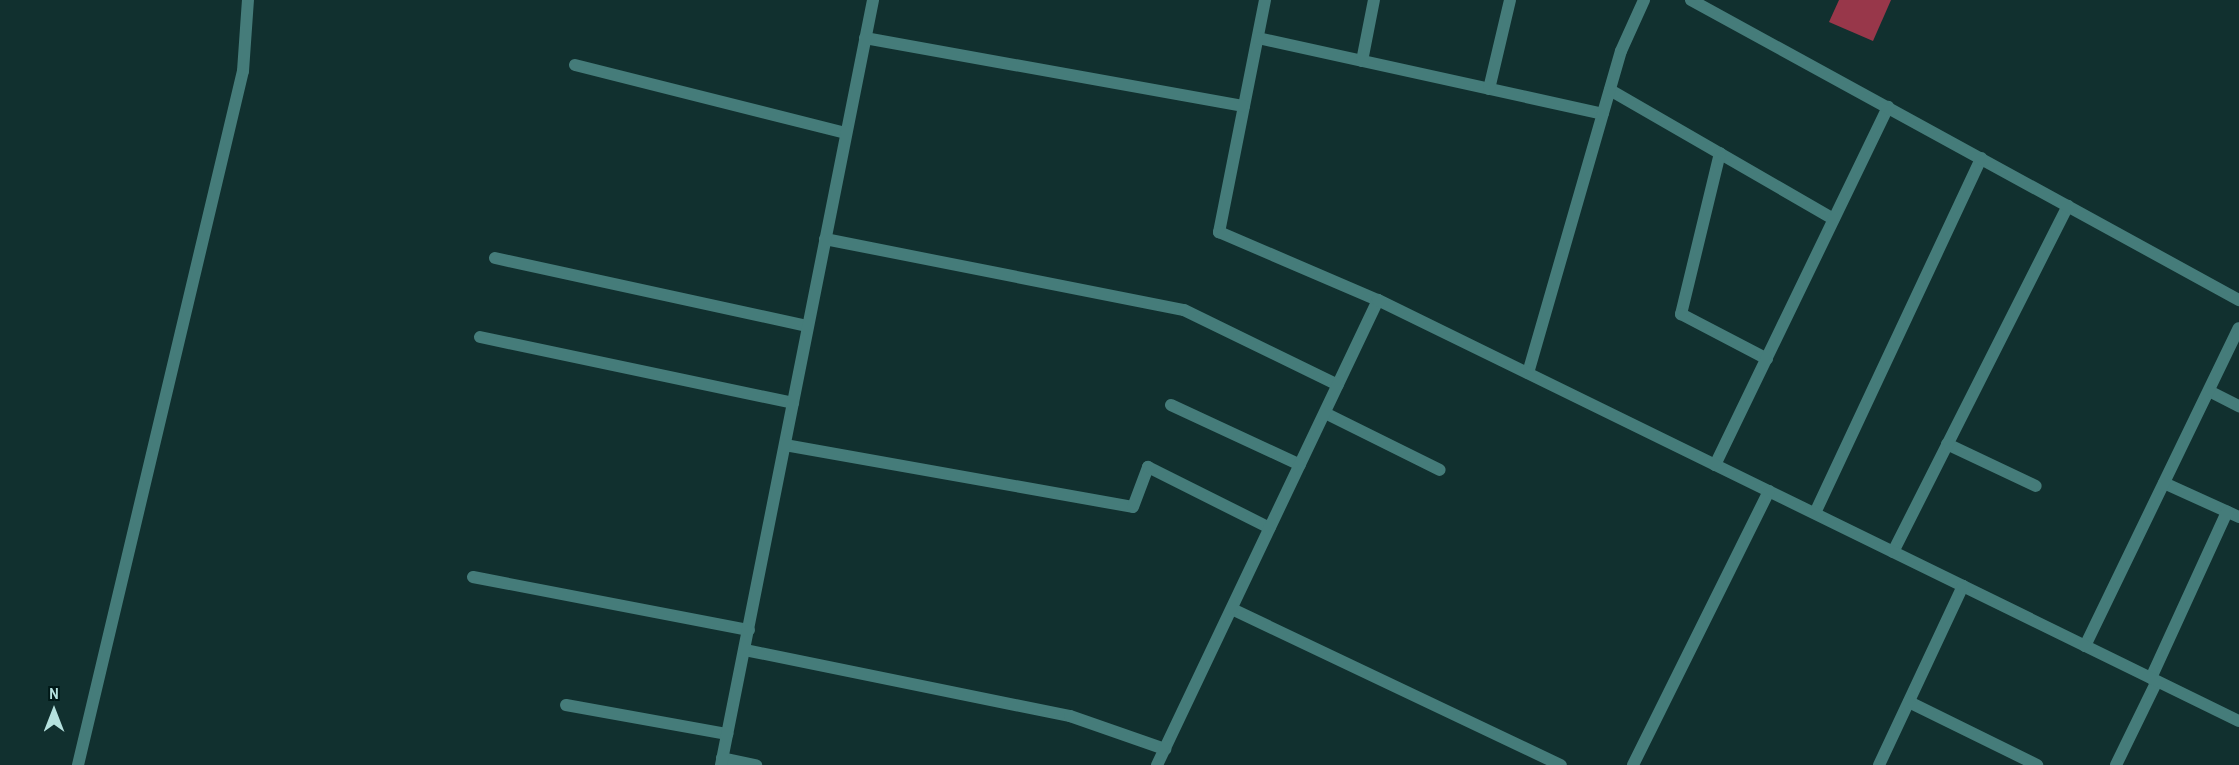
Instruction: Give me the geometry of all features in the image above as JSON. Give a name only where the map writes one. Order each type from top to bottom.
[{"type":"street","points":[[78,765],[243,71],[248,0]]},
{"type":"street","points":[[756,765],[722,761],[873,0]]},
{"type":"street","points":[[1265,0],[1220,232],[1378,300],[2239,721]]},
{"type":"street","points":[[1362,61],[1374,0]]},
{"type":"street","points":[[1489,89],[1510,0]]},
{"type":"street","points":[[1528,373],[1610,90],[1644,0]]},
{"type":"street","points":[[1691,0],[2239,300]]},
{"type":"street","points":[[865,38],[1244,106]]},
{"type":"street","points":[[1258,38],[1603,114]]},
{"type":"street","points":[[575,65],[846,133]]},
{"type":"street","points":[[1610,90],[1833,219]]},
{"type":"street","points":[[1715,465],[1888,107]]},
{"type":"street","points":[[1720,153],[1681,314],[1767,359]]},
{"type":"street","points":[[1815,513],[1981,158]]},
{"type":"street","points":[[1893,552],[2068,206]]},
{"type":"street","points":[[825,239],[1184,310],[1338,385]]},
{"type":"street","points":[[495,258],[808,326]]},
{"type":"street","points":[[1157,765],[1378,300]]},
{"type":"street","points":[[2085,646],[2239,328]]},
{"type":"street","points":[[480,337],[794,403]]},
{"type":"street","points":[[2209,391],[2239,406]]},
{"type":"street","points":[[1171,405],[1300,465]]},
{"type":"street","points":[[1325,412],[1440,470]]},
{"type":"street","points":[[1947,444],[2036,486]]},
{"type":"street","points":[[785,445],[1133,507],[1148,467],[1270,528]]},
{"type":"street","points":[[2164,483],[2239,517]]},
{"type":"street","points":[[1634,765],[1768,491]]},
{"type":"street","points":[[2116,765],[2227,512]]},
{"type":"street","points":[[473,577],[749,630]]},
{"type":"street","points":[[1879,765],[1963,586]]},
{"type":"street","points":[[1232,609],[1561,765]]},
{"type":"street","points":[[745,650],[1070,716],[1165,749]]},
{"type":"street","points":[[1909,702],[2037,765]]},
{"type":"street","points":[[566,705],[727,734]]},
{"type":"building","points":[[1839,0],[1891,0],[1873,41],[1829,22]]}]
